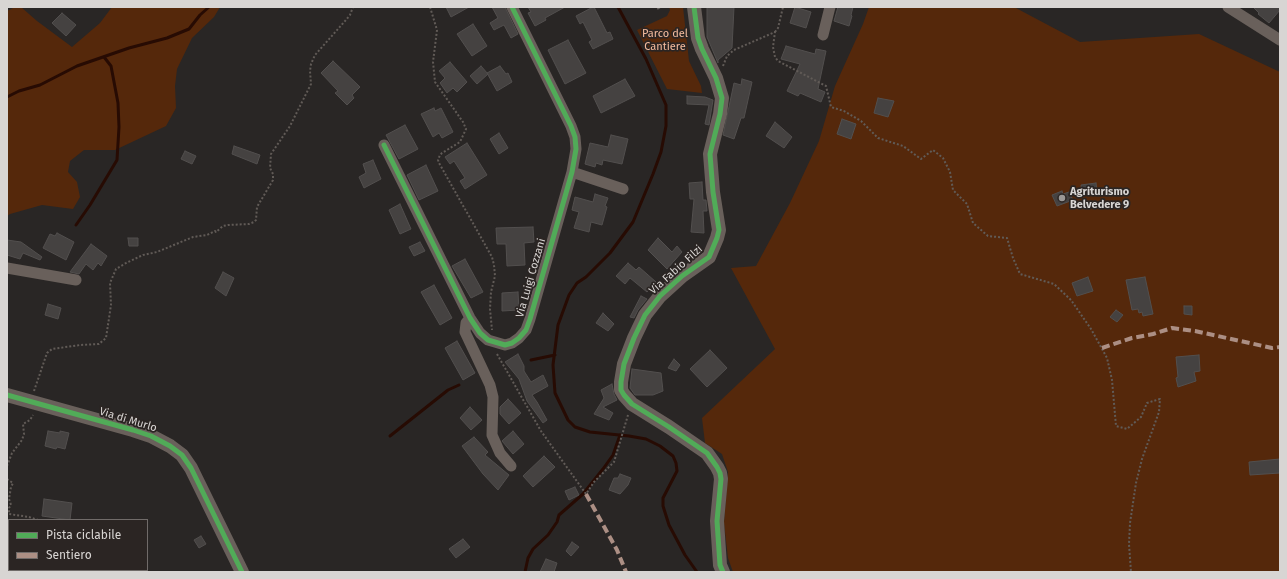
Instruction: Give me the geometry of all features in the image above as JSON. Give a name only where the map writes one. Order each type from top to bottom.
[{"type":"street","name":"Via Luigi Cozzani","points":[[493,342],[505,345],[512,343],[526,330],[572,172],[576,149],[575,137],[568,120],[512,7]]},
{"type":"street","name":"Via Fabio Filzi","points":[[694,7],[698,38],[716,78],[722,98],[720,114],[710,154],[713,192],[719,230],[709,256],[682,276],[660,296],[645,315],[624,364],[621,382],[624,395],[632,404],[707,453],[717,467],[721,479],[717,522],[720,565],[722,572]]},
{"type":"street","points":[[823,35],[830,7]]},
{"type":"street","points":[[1228,7],[1238,15],[1280,40]]},
{"type":"street","points":[[384,145],[470,318],[480,333],[488,340],[493,342]]},
{"type":"street","points":[[572,172],[623,189]]},
{"type":"street","points":[[7,268],[76,280]]},
{"type":"street","points":[[470,318],[466,323],[465,332],[490,384],[492,397],[492,435],[500,453],[511,466]]},
{"type":"street","name":"Via di Murlo","points":[[7,395],[36,400],[152,436],[182,455],[191,468],[242,572]]},
{"type":"path","points":[[7,466],[12,453],[22,440],[24,434],[23,424],[30,420],[47,353],[52,349],[99,344],[106,338],[111,305],[110,283],[116,269],[143,255],[157,252],[193,237],[216,232],[223,226],[232,224],[249,224],[256,220],[257,207],[273,180],[273,174],[270,168],[271,154],[290,126],[310,84],[311,64],[315,55],[350,15],[352,7]]},
{"type":"path","points":[[430,7],[437,30],[433,62],[435,82],[463,122],[466,129],[460,142],[442,153],[438,160],[492,257],[495,276],[491,292],[490,309],[493,342],[497,353],[541,431],[586,494],[594,482],[614,462],[625,426]]},
{"type":"path","points":[[783,8],[778,28],[775,32],[773,47],[775,57],[778,61],[826,86],[831,107],[844,111],[861,121],[878,138],[903,146],[921,159],[933,150],[943,158],[950,172],[954,190],[967,204],[973,223],[988,236],[1007,238],[1020,274],[1054,284],[1071,300],[1091,329],[1107,358],[1112,380],[1116,426],[1127,429],[1141,417],[1147,403],[1160,399],[1159,412],[1142,459],[1136,484],[1130,523],[1129,544],[1131,572]]},
{"type":"path","points":[[722,69],[727,56],[734,50],[775,32]]},
{"type":"path","points":[[7,479],[13,483],[9,499],[11,505],[9,508],[9,514],[35,519]]},
{"type":"green space","points":[[15,7],[21,7],[72,47],[100,23],[112,7],[220,7],[214,17],[192,38],[177,69],[175,86],[176,108],[166,126],[115,150],[84,150],[70,161],[68,172],[77,182],[80,197],[73,209],[42,205],[7,216],[7,11]]},
{"type":"green space","name":"Parco del Cantiere","points":[[669,7],[683,7],[689,61],[701,86],[702,93],[667,89],[637,30],[667,16],[670,10]]},
{"type":"green space","points":[[869,7],[1014,7],[1080,42],[1199,34],[1280,72],[1280,572],[733,572],[728,558],[724,523],[728,472],[722,454],[705,443],[702,418],[775,349],[731,268],[756,266],[790,203],[819,141],[835,86],[863,24]]},
{"type":"building","points":[[446,7],[469,7],[451,17]]},
{"type":"building","points":[[492,7],[505,7],[518,34],[511,38],[504,25],[494,30],[490,23],[498,18]]},
{"type":"building","points":[[528,7],[565,7],[545,18],[546,20],[535,26],[528,13],[531,12]]},
{"type":"building","points":[[593,7],[607,33],[610,32],[613,39],[593,49],[589,42],[592,40],[583,22],[580,24],[576,16]]},
{"type":"building","points":[[707,7],[734,7],[732,48],[718,60],[718,63],[707,37]]},
{"type":"building","points":[[795,7],[811,12],[806,28],[790,23]]},
{"type":"building","points":[[838,7],[853,7],[849,26],[834,21]]},
{"type":"building","points":[[1253,7],[1280,7],[1280,10],[1269,23],[1258,14],[1259,13]]},
{"type":"building","points":[[62,13],[76,25],[66,36],[52,23]]},
{"type":"building","points":[[473,24],[487,46],[472,56],[457,34]]},
{"type":"building","points":[[568,40],[586,73],[565,84],[548,50]]},
{"type":"building","points":[[786,46],[815,54],[816,49],[826,51],[818,89],[825,92],[821,102],[800,93],[798,96],[787,91],[800,64],[781,59]]},
{"type":"building","points":[[333,61],[360,87],[352,95],[354,98],[347,105],[335,93],[338,91],[321,73]]},
{"type":"building","points":[[450,62],[467,82],[457,92],[453,88],[447,93],[440,83],[445,78],[439,71]]},
{"type":"building","points":[[481,66],[488,74],[477,84],[470,76]]},
{"type":"building","points":[[500,66],[506,74],[508,73],[512,82],[497,91],[487,73]]},
{"type":"building","points":[[625,79],[635,96],[601,113],[593,96]]},
{"type":"building","points":[[742,79],[752,82],[744,118],[741,118],[734,139],[723,135],[734,83],[741,85]]},
{"type":"building","points":[[687,96],[705,97],[713,100],[709,125],[705,124],[709,105],[687,104]]},
{"type":"building","points":[[878,98],[894,101],[888,117],[874,113]]},
{"type":"building","points":[[434,108],[435,111],[441,108],[453,132],[442,138],[439,133],[433,137],[421,114]]},
{"type":"building","points":[[842,119],[856,124],[851,139],[837,134]]},
{"type":"building","points":[[775,122],[792,137],[784,148],[766,136]]},
{"type":"building","points":[[405,125],[418,149],[399,159],[386,135]]},
{"type":"building","points":[[499,133],[508,148],[499,154],[490,139]]},
{"type":"building","points":[[611,135],[628,139],[622,164],[603,160],[602,165],[596,163],[595,167],[585,164],[590,143],[608,147]]},
{"type":"building","points":[[467,143],[487,175],[465,189],[460,181],[465,178],[454,161],[450,164],[445,157]]},
{"type":"building","points":[[234,146],[260,155],[257,164],[232,154]]},
{"type":"building","points":[[185,151],[196,156],[192,164],[181,159]]},
{"type":"building","points":[[373,160],[381,179],[364,188],[359,177],[366,173],[363,164]]},
{"type":"building","points":[[426,165],[438,191],[419,200],[407,175]]},
{"type":"building","points":[[702,182],[703,200],[706,200],[707,211],[703,211],[704,233],[691,232],[694,199],[690,199],[689,183]]},
{"type":"building","points":[[1096,183],[1097,192],[1082,193],[1081,185]]},
{"type":"building","points":[[1062,191],[1063,194],[1069,192],[1073,200],[1057,206],[1052,195]]},
{"type":"building","points":[[595,194],[608,198],[602,225],[591,222],[589,232],[574,228],[579,212],[572,210],[575,197],[593,202]]},
{"type":"building","points":[[400,204],[411,229],[400,234],[389,210]]},
{"type":"building","points":[[533,227],[534,242],[524,243],[525,265],[507,266],[506,244],[497,244],[496,228]]},
{"type":"building","points":[[57,233],[74,242],[66,260],[43,248],[50,234],[55,236]]},
{"type":"building","points":[[128,238],[138,238],[138,246],[129,246]]},
{"type":"building","points":[[658,238],[672,252],[677,246],[682,252],[667,269],[648,250]]},
{"type":"building","points":[[7,240],[21,242],[42,257],[40,260],[23,253],[20,259],[7,255]]},
{"type":"building","points":[[420,242],[425,251],[414,256],[409,247]]},
{"type":"building","points":[[91,244],[107,256],[101,266],[98,263],[93,270],[86,264],[79,274],[70,272]]},
{"type":"building","points":[[465,259],[483,292],[471,298],[452,266]]},
{"type":"building","points":[[628,263],[636,270],[639,267],[656,282],[647,292],[630,278],[625,284],[616,276]]},
{"type":"building","points":[[223,272],[234,278],[226,296],[215,288]]},
{"type":"building","points":[[1088,277],[1093,291],[1077,296],[1072,283]]},
{"type":"building","points":[[1145,277],[1153,314],[1143,316],[1142,312],[1139,313],[1138,309],[1132,310],[1126,280]]},
{"type":"building","points":[[434,285],[452,318],[440,325],[421,292]]},
{"type":"building","points":[[518,292],[519,310],[502,311],[502,293]]},
{"type":"building","points":[[641,296],[647,299],[638,310],[634,318],[630,317]]},
{"type":"building","points":[[48,304],[61,308],[58,319],[45,315]]},
{"type":"building","points":[[1184,306],[1192,306],[1192,315],[1184,314]]},
{"type":"building","points":[[1116,310],[1123,315],[1117,322],[1110,317]]},
{"type":"building","points":[[603,313],[614,324],[608,331],[596,323]]},
{"type":"building","points":[[457,341],[475,373],[463,380],[445,348]]},
{"type":"building","points":[[710,350],[727,368],[707,387],[690,369]]},
{"type":"building","points":[[518,354],[524,366],[524,371],[531,382],[543,375],[548,386],[532,395],[547,420],[543,423],[527,401],[519,379],[505,362]]},
{"type":"building","points":[[1199,355],[1200,371],[1194,372],[1196,381],[1178,387],[1176,378],[1178,377],[1176,357]]},
{"type":"building","points":[[674,359],[680,365],[676,371],[668,368]]},
{"type":"building","points":[[632,369],[661,373],[663,391],[653,395],[635,395],[630,388]]},
{"type":"building","points":[[612,384],[617,400],[603,407],[613,413],[609,420],[594,414],[604,398],[601,390]]},
{"type":"building","points":[[508,399],[521,413],[509,424],[500,414],[500,407]]},
{"type":"building","points":[[470,407],[482,420],[471,430],[460,418]]},
{"type":"building","points":[[48,431],[69,433],[65,449],[57,447],[56,449],[45,446]]},
{"type":"building","points":[[513,431],[524,444],[513,454],[502,441]]},
{"type":"building","points":[[474,437],[488,452],[485,455],[509,475],[498,490],[483,474],[462,446]]},
{"type":"building","points":[[544,456],[555,467],[533,487],[523,476]]},
{"type":"building","points":[[1280,459],[1280,473],[1250,475],[1249,462]]},
{"type":"building","points":[[620,474],[631,478],[628,485],[620,494],[609,490],[614,478],[618,478]]},
{"type":"building","points":[[575,487],[579,495],[569,500],[565,491]]},
{"type":"building","points":[[44,499],[72,503],[70,519],[42,516]]},
{"type":"building","points":[[201,536],[206,544],[199,548],[194,540]]},
{"type":"building","points":[[463,539],[470,547],[456,558],[449,549]]},
{"type":"building","points":[[572,542],[579,547],[571,556],[566,551]]},
{"type":"building","points":[[546,559],[557,563],[554,572],[540,572]]},
{"type":"waterway","points":[[7,97],[19,91],[40,85],[77,66],[129,48],[167,38],[189,29],[200,15],[209,7]]},
{"type":"waterway","points":[[618,7],[646,59],[666,105],[666,126],[661,152],[633,222],[610,253],[586,277],[577,283],[569,295],[558,325],[553,365],[555,393],[568,420],[575,427],[590,432],[646,439],[660,446],[673,456],[677,471],[663,498],[663,506],[669,525],[685,555],[697,572]]},
{"type":"waterway","points":[[76,225],[117,160],[119,127],[118,103],[111,66],[104,57]]},
{"type":"waterway","points":[[531,360],[555,355]]},
{"type":"waterway","points":[[390,436],[448,390],[459,385]]},
{"type":"waterway","points":[[525,572],[528,558],[533,549],[548,535],[557,522],[559,515],[583,494],[603,469],[613,455],[620,435]]},
{"type":"marked path","points":[[1102,348],[1132,338],[1153,334],[1172,328],[1195,331],[1272,348],[1280,347]]},
{"type":"marked path","points":[[586,494],[617,550],[626,572]]},
{"type":"cycle path","points":[[384,145],[470,318],[480,333],[488,340],[505,345],[512,343],[526,330],[530,319],[572,172],[576,149],[575,137],[571,126],[512,7]]},
{"type":"cycle path","points":[[694,7],[698,38],[716,78],[722,98],[720,114],[710,154],[713,192],[719,230],[709,257],[682,276],[660,296],[645,315],[624,364],[621,390],[632,404],[707,453],[717,467],[721,479],[717,521],[720,565],[723,572]]},
{"type":"cycle path","points":[[7,395],[151,436],[170,446],[182,455],[191,468],[242,572]]},
{"type":"place","name":"Agriturismo Belvedere 9","points":[[1062,198]]}]
